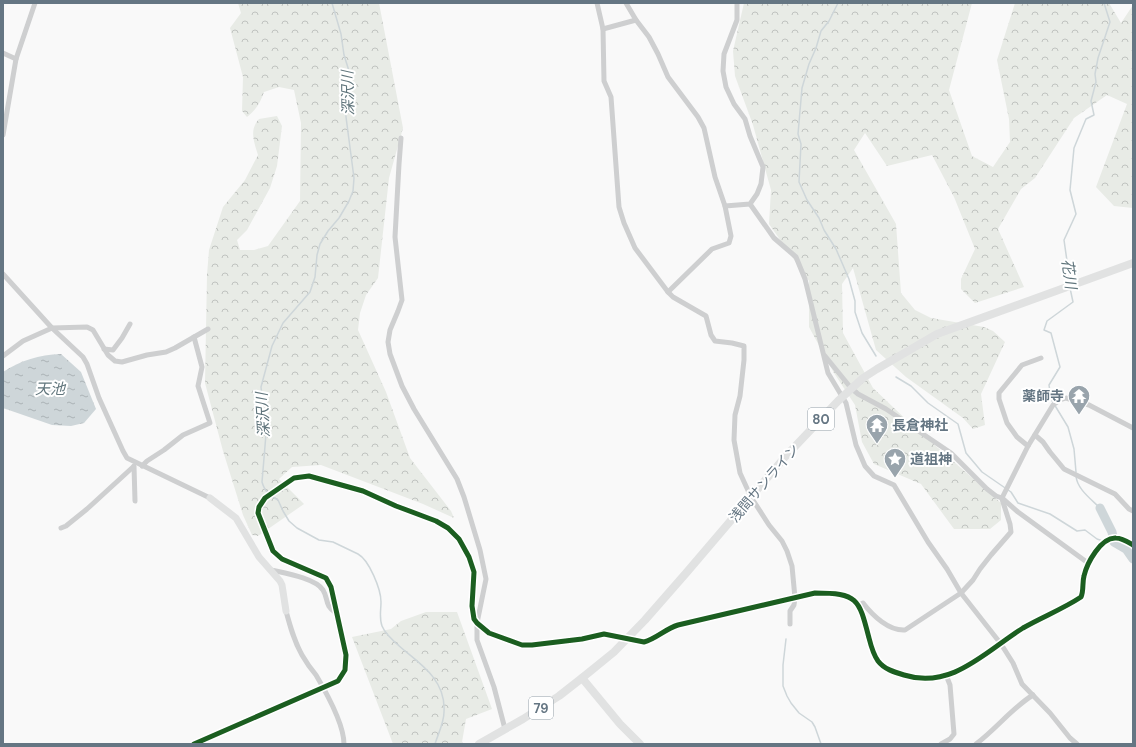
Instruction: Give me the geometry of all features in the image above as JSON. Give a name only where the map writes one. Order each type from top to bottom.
[{"type":"main road","name":"浅間サンライン","points":[[479,744],[539,709],[582,678],[627,639],[687,572],[785,457],[851,388],[877,369],[937,334],[1133,263]]},
{"type":"main road","points":[[582,678],[620,724],[640,744]]},
{"type":"street","points":[[3,135],[16,59],[35,3]]},
{"type":"street","points":[[597,3],[604,29],[604,81],[611,97],[619,206],[624,223],[635,248],[668,292],[673,297],[706,316],[714,341],[744,346],[742,381],[735,415],[734,440],[740,474],[751,497],[787,551],[792,566],[795,598],[794,605],[790,611],[790,624]]},
{"type":"street","points":[[626,3],[658,54],[668,77],[698,117],[704,128],[715,177],[725,206],[731,236],[729,243],[712,249],[668,292]]},
{"type":"street","points":[[737,3],[736,20],[724,54],[723,71],[726,87],[734,104],[745,119],[750,136],[763,167],[761,184],[757,194],[750,204]]},
{"type":"street","points":[[604,29],[636,20]]},
{"type":"street","points":[[3,53],[16,59]]},
{"type":"street","points":[[401,138],[395,237],[402,300],[390,330],[388,342],[390,354],[402,386],[414,409],[457,479],[464,498],[480,550],[486,579],[477,623],[477,640],[494,687],[506,729]]},
{"type":"street","points":[[725,206],[750,204]]},
{"type":"street","points":[[750,204],[774,238],[796,257],[805,279],[828,373],[846,403],[856,445],[865,466],[874,476],[894,485],[961,593],[1001,644],[1013,663],[1022,684],[1077,744]]},
{"type":"street","points":[[3,274],[52,328],[83,357],[99,398],[123,451],[134,465],[135,501]]},
{"type":"street","points":[[104,349],[113,350],[130,324]]},
{"type":"street","points":[[3,356],[23,340],[52,328],[87,327],[93,330],[108,355],[115,361],[122,362],[147,355],[166,352],[184,344],[208,329]]},
{"type":"street","points":[[142,466],[183,436],[210,423],[198,386],[202,367],[194,337]]},
{"type":"street","points":[[824,355],[851,388],[858,394],[886,409],[951,453],[996,496],[1002,498],[1018,512],[1088,563]]},
{"type":"street","points":[[1028,446],[1017,437],[1007,422],[999,399],[999,393],[1022,365],[1041,358]]},
{"type":"street","points":[[859,605],[863,603],[870,613],[892,627],[899,630],[905,630],[961,593],[1011,532],[1002,498],[1028,446],[1053,405],[1060,400],[1066,398],[1089,405],[1133,428]]},
{"type":"street","points":[[1035,435],[1043,442],[1064,469],[1114,494],[1133,511]]},
{"type":"street","points":[[134,465],[142,466],[210,498],[236,518],[259,557],[282,585],[291,632],[302,655],[323,688],[344,733],[344,744]]},
{"type":"street","points":[[61,528],[66,526],[88,509],[134,465]]},
{"type":"street","points":[[194,744],[338,681],[345,670],[346,655],[331,586],[326,578],[282,559],[273,551],[258,513],[259,507],[265,498],[294,478],[309,476],[363,491],[396,506],[436,521],[448,528],[459,539],[469,558],[474,572],[472,606],[474,619],[489,633],[522,645],[582,639],[604,634],[644,642],[650,641],[664,631],[678,625],[815,593],[833,594],[855,600],[859,605],[863,612],[874,655],[882,665],[891,671],[914,678],[926,679],[946,675],[963,668],[980,659],[1008,637],[1034,621],[1082,597],[1083,578],[1088,563],[1104,541],[1110,538],[1117,538],[1133,544]]},
{"type":"street","points":[[271,570],[315,582],[322,588],[326,595],[327,604],[330,609],[336,613]]},
{"type":"street","points":[[941,744],[950,739],[954,734],[950,685],[946,675]]},
{"type":"street","points":[[976,744],[988,735],[1025,700],[1033,695]]},
{"type":"green space","points":[[238,3],[379,3],[403,128],[389,178],[378,278],[366,295],[360,313],[358,330],[386,392],[410,458],[451,511],[454,518],[423,504],[321,465],[292,467],[279,479],[304,504],[258,536],[252,535],[243,515],[223,451],[205,383],[207,275],[209,250],[223,207],[245,180],[258,155],[253,136],[256,123],[259,119],[277,116],[282,126],[277,166],[270,188],[247,230],[237,240],[240,250],[254,250],[268,246],[300,201],[301,123],[294,90],[279,87],[264,92],[261,100],[253,112],[247,117],[242,111],[243,77],[230,28],[241,13]]},
{"type":"green space","points":[[744,3],[972,3],[949,90],[972,156],[993,167],[1010,142],[1009,119],[997,60],[1015,3],[1109,3],[1121,23],[1133,5],[1133,208],[1114,206],[1096,187],[1127,104],[1107,95],[1074,118],[1035,178],[1021,189],[998,229],[1024,287],[975,303],[961,289],[961,279],[975,249],[954,197],[932,155],[887,166],[865,133],[854,150],[896,224],[901,293],[915,310],[931,318],[984,327],[993,331],[1005,342],[981,394],[985,425],[973,429],[963,418],[906,377],[876,350],[853,268],[842,284],[843,333],[873,388],[914,427],[1001,503],[1001,520],[990,529],[954,529],[921,484],[874,464],[862,442],[855,405],[834,373],[809,327],[809,281],[769,224],[771,190],[753,125],[735,76],[733,51]]},
{"type":"green space","points":[[426,612],[457,612],[492,709],[466,719],[462,742],[463,744],[393,744],[352,637],[391,629],[401,621]]},
{"type":"water","name":"天池","points":[[61,354],[81,372],[96,409],[84,423],[71,426],[52,425],[3,408],[3,372],[30,359]]},
{"type":"waterway","name":"深沢川","points":[[332,3],[341,34],[344,55],[349,71],[345,97],[346,117],[354,178],[353,191],[339,218],[328,231],[320,244],[317,255],[315,277],[310,292],[283,323],[272,346],[261,387],[266,434],[262,482],[268,493],[278,500],[289,521],[297,528],[319,540],[333,542],[358,554],[370,568],[379,590],[381,602],[380,614],[384,630],[392,640],[427,670],[438,684],[442,692],[444,716],[435,744]]},
{"type":"waterway","points":[[838,3],[829,21],[821,31],[802,88],[798,134],[801,144],[799,182],[807,200],[836,249],[849,279],[855,301],[855,312],[862,333],[876,356]]},
{"type":"waterway","name":"花川","points":[[1070,282],[1064,240],[1076,214],[1070,190],[1074,148],[1086,119],[1094,115],[1091,101],[1096,82],[1095,74],[1098,58],[1110,22],[1104,3]]},
{"type":"waterway","name":"花川","points":[[1070,288],[1073,302],[1047,321],[1044,330],[1051,333],[1060,367],[1049,385],[1051,399],[1068,427],[1074,449],[1076,472]]},
{"type":"waterway","points":[[896,377],[911,386],[928,403],[958,424],[966,453],[982,472],[1011,492],[1018,503],[1050,514],[1077,531],[1085,530],[1097,539],[1103,541]]},
{"type":"waterway","name":"花川","points":[[1076,476],[1079,485],[1100,508]]},
{"type":"waterway","name":"花川","points":[[1100,508],[1112,532],[1114,542],[1126,549],[1133,559]]},
{"type":"waterway","name":"花川","points":[[1107,543],[1114,542]]},
{"type":"waterway","points":[[786,639],[783,665],[783,686],[791,703],[799,713],[812,722],[821,744]]},
{"type":"cycle path","points":[[194,744],[338,681],[345,670],[346,655],[331,587],[326,578],[282,559],[273,551],[258,513],[259,507],[265,498],[294,478],[309,476],[363,491],[396,506],[436,521],[448,528],[459,539],[469,557],[474,572],[472,606],[474,619],[489,633],[522,645],[582,639],[604,634],[644,642],[653,639],[678,625],[815,593],[829,593],[848,597],[859,607],[872,650],[880,664],[897,673],[921,678],[938,677],[953,673],[968,666],[1023,628],[1081,597],[1083,579],[1088,564],[1100,546],[1105,542],[1110,539],[1118,538],[1133,545]]},
{"type":"place","name":"薬師寺","points":[[1079,416]]},
{"type":"place","name":"長倉神社","points":[[877,444]]},
{"type":"place","name":"道祖神","points":[[895,478]]}]
